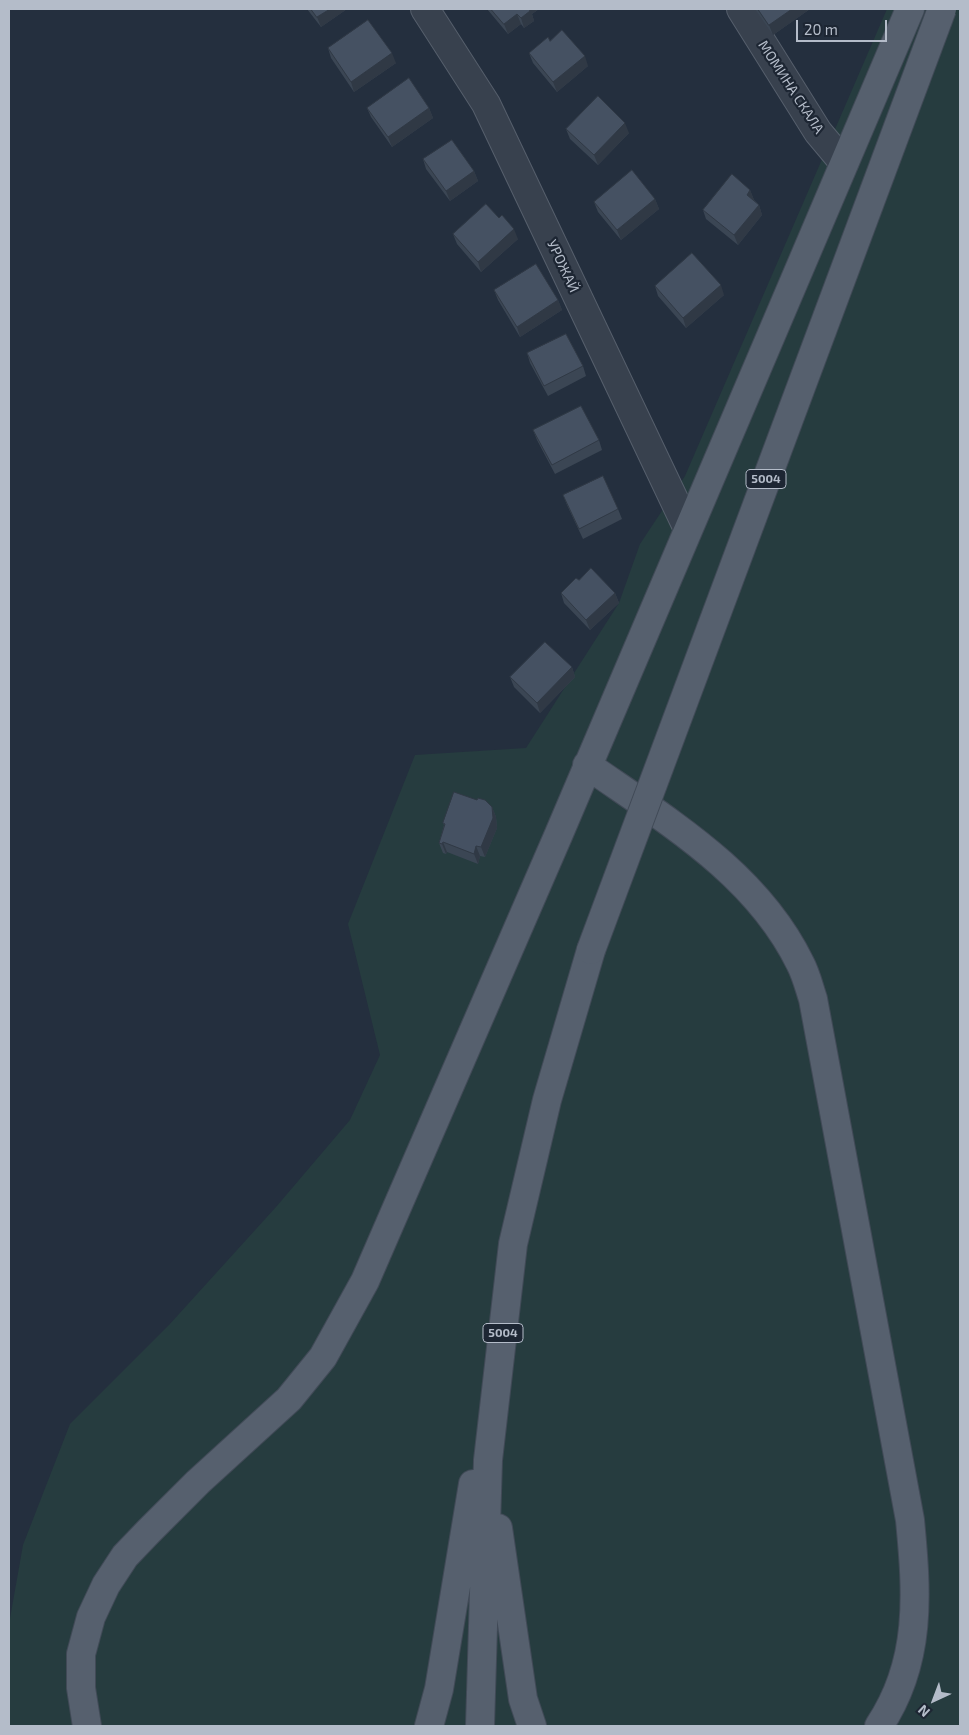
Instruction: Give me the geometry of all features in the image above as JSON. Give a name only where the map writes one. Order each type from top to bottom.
[{"type":"main road","points":[[87,1726],[81,1688],[81,1654],[91,1617],[106,1584],[125,1556],[198,1482],[289,1399],[324,1357],[365,1281],[910,9]]},
{"type":"main road","name":"5004","points":[[480,1726],[488,1460],[513,1244],[547,1100],[591,950],[628,846],[942,9]]},
{"type":"main road","points":[[587,765],[696,842],[731,871],[758,899],[779,928],[800,964],[813,999],[908,1510],[915,1566],[916,1607],[912,1647],[903,1679],[888,1712],[879,1726]]},
{"type":"main road","points":[[429,1726],[439,1689],[513,1244]]},
{"type":"main road","points":[[488,1460],[523,1698],[532,1726]]},
{"type":"street","name":"УРОЖАЙ","points":[[425,9],[486,104],[688,529]]},
{"type":"street","name":"МОМИНА СКАЛА","points":[[741,9],[818,132],[844,164]]},
{"type":"green space","points":[[887,9],[960,9],[960,1726],[9,1726],[9,1624],[23,1545],[70,1424],[169,1325],[276,1207],[350,1120],[380,1055],[348,924],[415,755],[526,748],[619,603],[640,544],[685,476]]},
{"type":"building","points":[[311,9],[330,9],[317,17]]},
{"type":"building","points":[[491,9],[529,9],[530,11],[521,18],[517,14],[504,24]]},
{"type":"building","points":[[758,9],[792,9],[769,25]]},
{"type":"building","points":[[368,20],[392,53],[351,82],[328,48]]},
{"type":"building","points":[[562,30],[585,56],[553,82],[529,53],[548,37],[550,41]]},
{"type":"building","points":[[409,78],[429,108],[388,137],[367,108]]},
{"type":"building","points":[[598,96],[625,123],[594,155],[566,129]]},
{"type":"building","points":[[452,140],[474,171],[446,191],[423,159]]},
{"type":"building","points":[[632,170],[655,199],[617,230],[594,202]]},
{"type":"building","points":[[732,174],[750,190],[747,195],[759,205],[734,235],[703,210]]},
{"type":"building","points":[[486,204],[499,218],[502,215],[514,229],[478,262],[453,234]]},
{"type":"building","points":[[692,253],[721,285],[683,318],[655,286]]},
{"type":"building","points":[[536,264],[558,300],[517,327],[494,290]]},
{"type":"building","points":[[566,334],[583,366],[544,386],[527,353]]},
{"type":"building","points":[[581,406],[599,440],[552,465],[533,430]]},
{"type":"building","points":[[603,476],[618,509],[579,529],[563,495]]},
{"type":"building","points":[[591,568],[615,593],[586,620],[561,593],[576,578],[579,580]]},
{"type":"building","points":[[545,642],[572,667],[537,703],[510,677]]},
{"type":"building","points":[[454,792],[477,800],[478,798],[485,800],[492,807],[493,818],[481,847],[476,846],[474,854],[443,842],[442,844],[439,843],[445,824],[443,823]]}]
